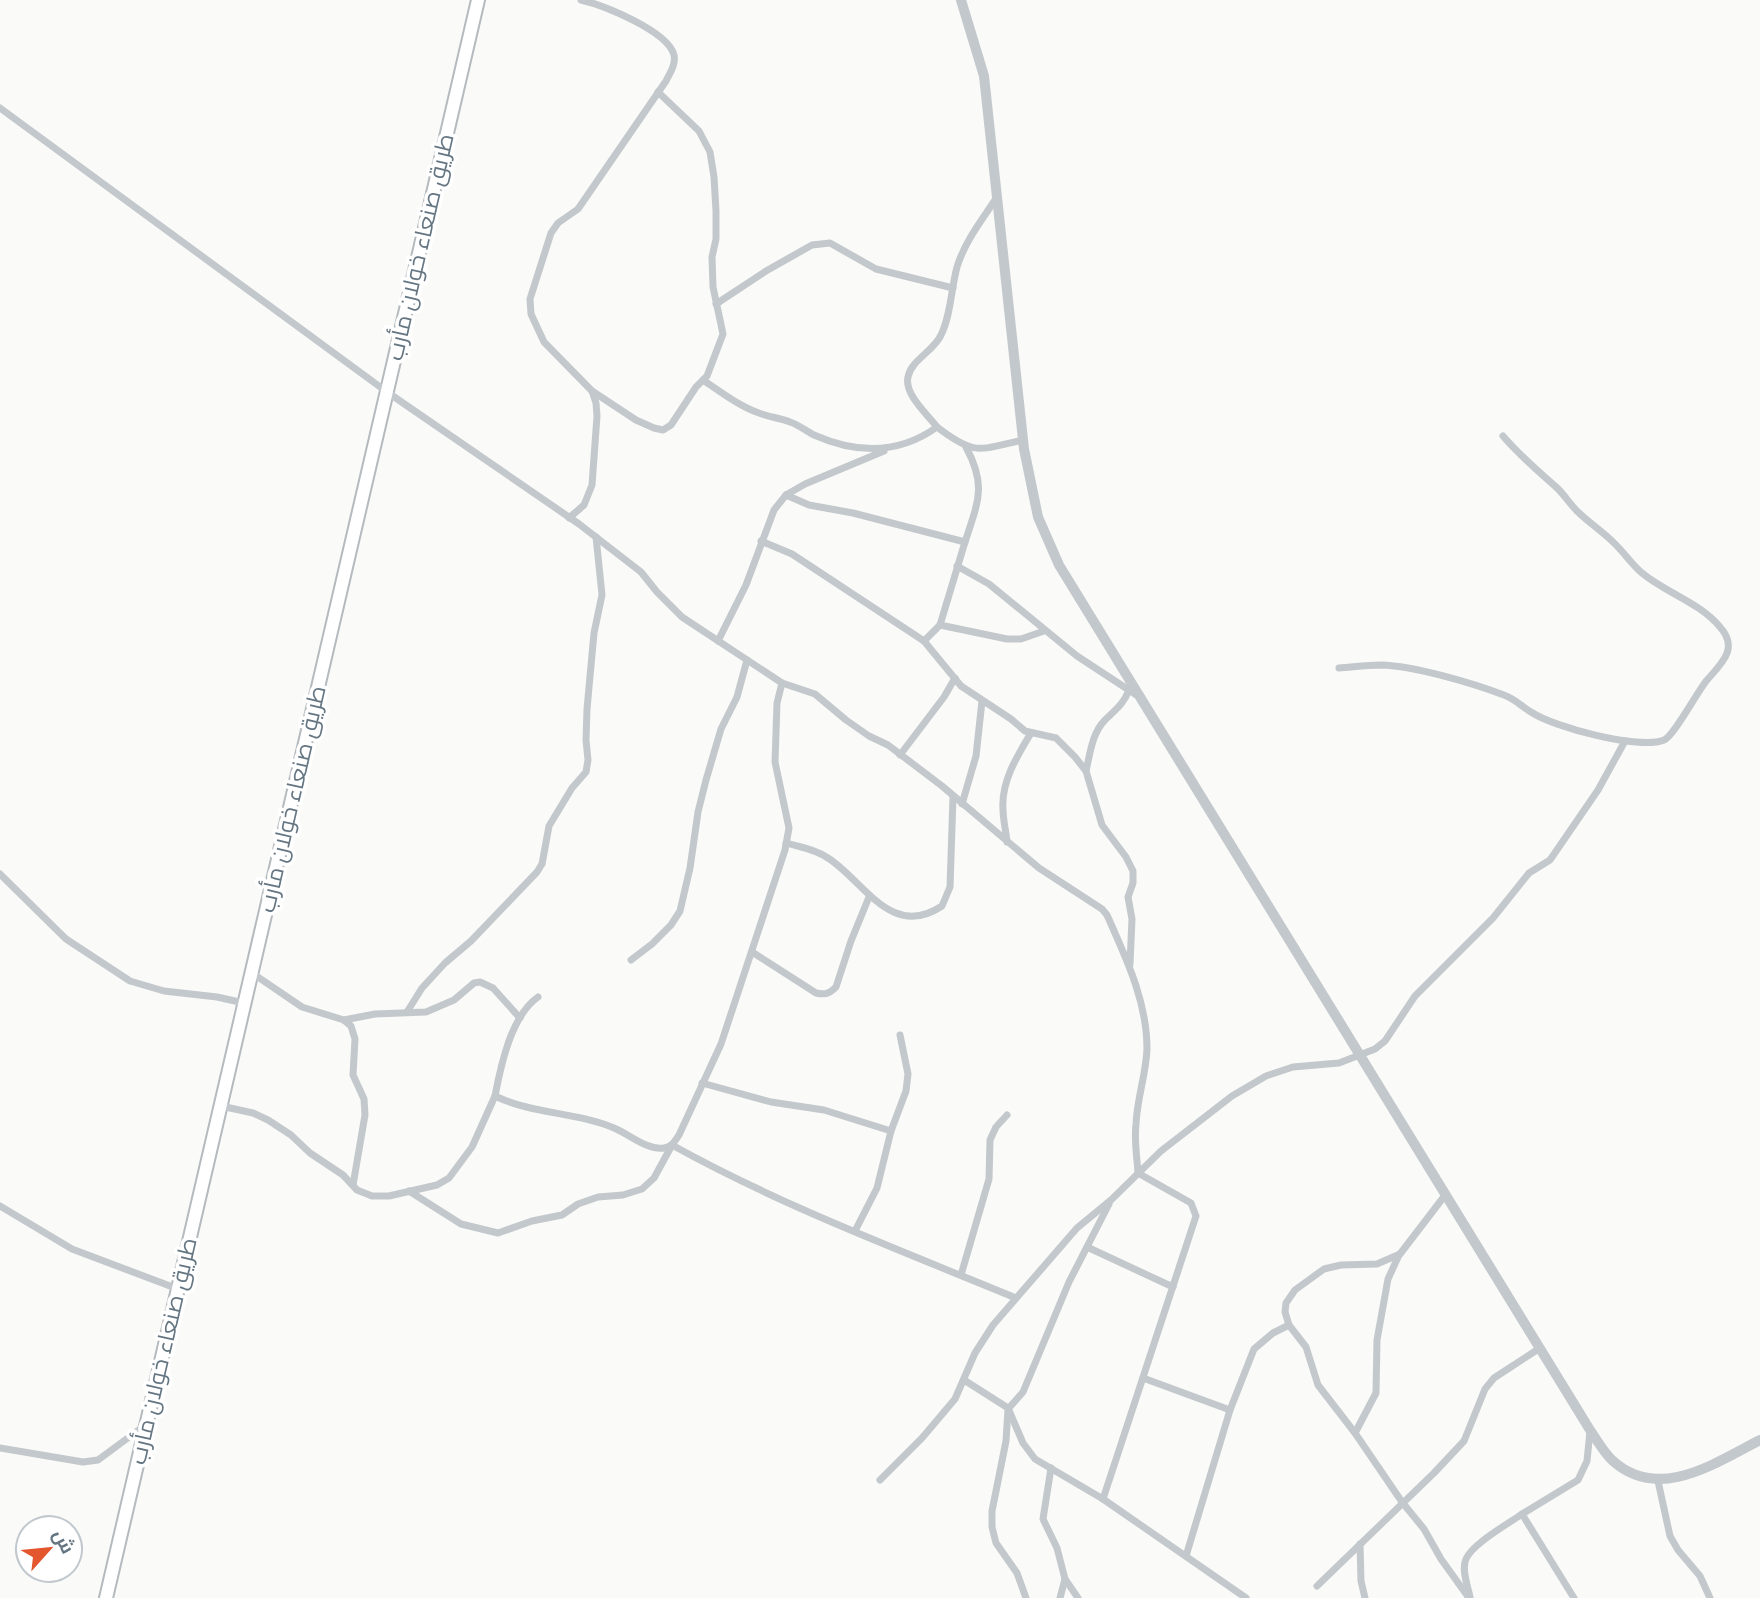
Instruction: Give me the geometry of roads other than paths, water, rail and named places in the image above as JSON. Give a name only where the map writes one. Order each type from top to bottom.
[{"type":"main road","name":"طريق صنعاء خولان مأرب","points":[[106,1598],[478,0]]},
{"type":"street","points":[[581,0],[624,15],[653,33],[669,47],[674,55],[673,65],[658,92],[578,209],[558,223],[551,233],[530,299],[531,313],[544,342],[593,391],[636,420],[663,430],[671,425],[707,376],[723,334],[716,304],[712,257],[716,239],[716,211],[715,177],[710,152],[699,131],[658,92]]},
{"type":"street","points":[[961,0],[984,76],[1023,440],[1038,517],[1059,565],[1590,1430],[1612,1460],[1634,1475],[1658,1481],[1692,1474],[1760,1440]]},
{"type":"street","points":[[0,108],[387,392],[596,537],[641,572],[682,617],[782,683],[815,694],[846,720],[900,755],[953,796],[1039,868],[1102,909],[1130,967],[1140,997],[1147,1046],[1146,1070],[1135,1125],[1138,1173]]},
{"type":"street","points":[[924,641],[940,625],[977,503],[980,483],[977,467],[966,447],[937,427],[916,401],[908,386],[908,376],[912,366],[942,334],[964,244],[997,197]]},
{"type":"street","points":[[716,304],[812,245],[830,243],[876,269],[953,288]]},
{"type":"street","points":[[703,380],[759,413],[792,422],[814,435],[866,449],[887,449]]},
{"type":"street","points":[[569,518],[584,505],[592,485],[597,416],[593,391]]},
{"type":"street","points":[[718,641],[746,584],[774,510],[786,495],[887,449],[907,443],[937,427]]},
{"type":"street","points":[[1339,668],[1382,665],[1444,676],[1515,699],[1531,713],[1555,723],[1625,741],[1664,740],[1672,733],[1699,690],[1725,660],[1729,650],[1728,638],[1721,627],[1706,613],[1645,576],[1619,547],[1577,511],[1503,436]]},
{"type":"street","points":[[966,447],[982,449],[1023,440]]},
{"type":"street","points":[[786,495],[809,505],[965,541]]},
{"type":"street","points":[[408,1012],[430,980],[471,942],[537,872],[542,864],[549,826],[572,788],[586,772],[592,658],[602,595],[596,537]]},
{"type":"street","points":[[761,541],[792,554],[924,641],[961,686],[1031,733],[1056,738],[1086,771],[1102,825],[1133,871],[1133,883],[1128,897],[1132,919],[1130,967]]},
{"type":"street","points":[[957,566],[989,584],[1044,631],[1141,698]]},
{"type":"street","points":[[940,625],[1007,639],[1021,639],[1044,631]]},
{"type":"street","points":[[632,960],[671,925],[680,912],[706,780],[721,729],[737,697],[747,660]]},
{"type":"street","points":[[900,755],[955,678]]},
{"type":"street","points":[[409,1191],[461,1224],[498,1233],[532,1221],[562,1215],[578,1204],[598,1197],[624,1195],[642,1189],[654,1178],[721,1044],[786,842],[789,828],[775,762],[777,703],[782,683]]},
{"type":"street","points":[[1086,771],[1096,732],[1124,703],[1129,690]]},
{"type":"street","points":[[962,804],[976,757],[982,701]]},
{"type":"street","points":[[1007,842],[1002,808],[1004,788],[1012,766],[1031,733]]},
{"type":"street","points":[[880,1480],[922,1438],[955,1399],[975,1353],[993,1325],[1077,1228],[1189,1128],[1232,1096],[1266,1076],[1293,1067],[1329,1065],[1361,1055],[1385,1041],[1415,996],[1493,918],[1529,873],[1550,860],[1598,790],[1625,741]]},
{"type":"street","points":[[786,842],[830,859],[869,897],[895,913],[918,917],[942,906],[950,887],[953,796]]},
{"type":"street","points":[[0,874],[66,939],[131,981],[164,990],[244,1003]]},
{"type":"street","points":[[752,952],[816,993],[825,995],[836,987],[869,897]]},
{"type":"street","points":[[251,973],[302,1007],[344,1020],[351,1026],[355,1039],[353,1074],[363,1099],[365,1115],[353,1185]]},
{"type":"street","points":[[344,1020],[375,1014],[426,1012],[454,999],[480,982],[493,988],[520,1018]]},
{"type":"street","points":[[220,1106],[253,1113],[268,1120],[291,1135],[310,1153],[336,1169],[357,1190],[372,1196],[389,1196],[437,1185],[449,1178],[472,1147],[495,1096],[507,1045],[520,1018],[531,1001],[538,997]]},
{"type":"street","points":[[855,1231],[877,1188],[891,1131],[906,1091],[908,1074],[901,1035]]},
{"type":"street","points":[[702,1083],[771,1102],[824,1110],[891,1131]]},
{"type":"street","points":[[495,1096],[513,1104],[586,1118],[662,1149],[672,1145]]},
{"type":"street","points":[[961,1275],[989,1179],[992,1163],[990,1139],[1007,1115]]},
{"type":"street","points":[[672,1145],[804,1212],[1016,1298]]},
{"type":"street","points":[[1103,1499],[1196,1216],[1191,1203],[1138,1173]]},
{"type":"street","points":[[1355,1433],[1376,1393],[1380,1328],[1388,1279],[1400,1254],[1446,1194]]},
{"type":"street","points":[[1026,1598],[1017,1573],[996,1543],[992,1527],[992,1511],[1006,1441],[1008,1409],[1023,1392],[1069,1282],[1111,1200]]},
{"type":"street","points":[[0,1206],[72,1250],[178,1289]]},
{"type":"street","points":[[1087,1247],[1173,1287]]},
{"type":"street","points":[[1400,1254],[1377,1264],[1341,1265],[1324,1269],[1295,1290],[1286,1303],[1285,1312],[1289,1325],[1306,1347],[1318,1385],[1424,1529],[1441,1559],[1470,1598]]},
{"type":"street","points":[[1186,1556],[1230,1410],[1254,1349],[1273,1333],[1289,1325]]},
{"type":"street","points":[[1317,1586],[1464,1441],[1485,1389],[1493,1378],[1540,1348]]},
{"type":"street","points":[[1143,1378],[1230,1410]]},
{"type":"street","points":[[964,1380],[1008,1409],[1023,1443],[1035,1458],[1103,1499],[1246,1598]]},
{"type":"street","points":[[0,1448],[83,1462],[98,1460],[145,1425]]},
{"type":"street","points":[[1470,1598],[1465,1567],[1466,1559],[1473,1549],[1522,1514],[1578,1480],[1587,1461],[1590,1430]]},
{"type":"street","points":[[1051,1468],[1043,1519],[1057,1548],[1065,1579],[1078,1598]]},
{"type":"street","points":[[1658,1481],[1670,1536],[1700,1576],[1710,1598]]},
{"type":"street","points":[[1522,1514],[1574,1598]]},
{"type":"street","points":[[1360,1544],[1364,1598]]},
{"type":"street","points":[[1059,1598],[1065,1579]]}]
